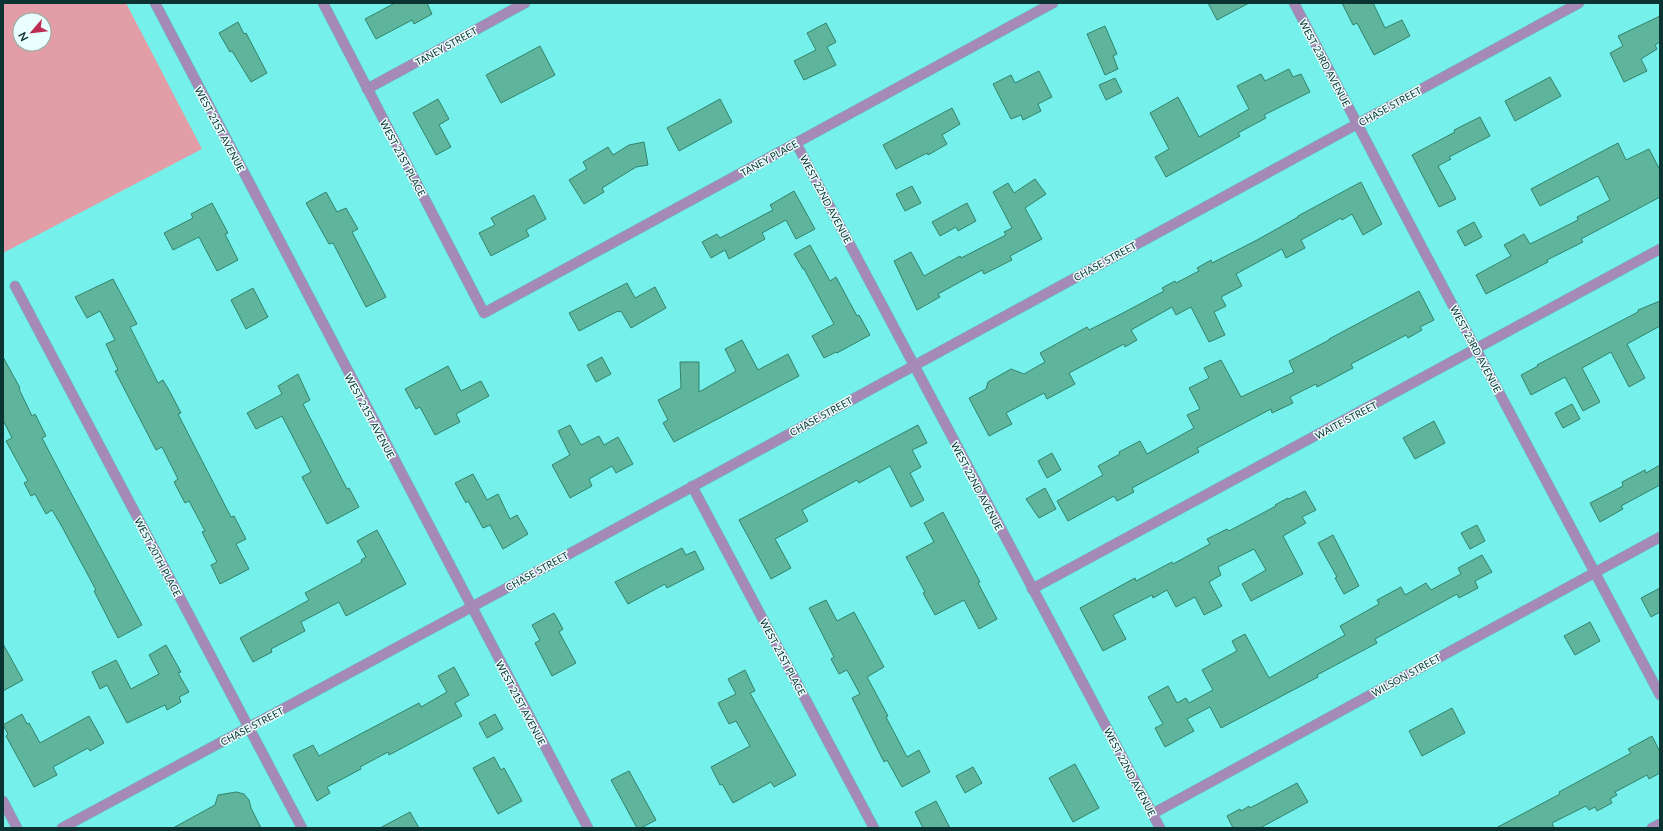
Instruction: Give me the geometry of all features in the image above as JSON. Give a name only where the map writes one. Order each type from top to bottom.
[{"type":"street","name":"WEST 21ST AVENUE","points":[[155,3],[588,828]]},
{"type":"street","name":"WEST 21ST PLACE","points":[[323,3],[484,313]]},
{"type":"street","name":"TANEY STREET","points":[[367,89],[525,3]]},
{"type":"street","name":"TANEY PLACE","points":[[484,313],[1053,3]]},
{"type":"street","name":"WEST 23RD AVENUE","points":[[1294,3],[1660,695]]},
{"type":"street","name":"CHASE STREET","points":[[62,828],[471,607],[1579,3]]},
{"type":"street","name":"WEST 22ND AVENUE","points":[[796,143],[1032,590],[1160,828]]},
{"type":"street","name":"WAITE STREET","points":[[1032,590],[1660,249]]},
{"type":"street","name":"WEST 20TH PLACE","points":[[15,286],[302,828]]},
{"type":"street","name":"WEST 21ST PLACE","points":[[692,486],[874,828]]},
{"type":"street","name":"WILSON STREET","points":[[1152,814],[1660,537]]},
{"type":"street","points":[[3,801],[17,828]]},
{"type":"street","points":[[1652,828],[1660,824]]},
{"type":"shaded area","points":[[3,3],[126,3],[202,149],[3,253]]},
{"type":"building","points":[[395,3],[427,3],[432,14],[414,24],[412,20],[376,39],[365,19]]},
{"type":"building","points":[[1208,3],[1249,3],[1217,20]]},
{"type":"building","points":[[1342,3],[1373,3],[1385,28],[1402,20],[1410,36],[1374,55],[1357,23],[1353,25]]},
{"type":"building","points":[[1660,16],[1660,42],[1655,45],[1657,49],[1641,59],[1647,71],[1624,82],[1610,53],[1623,46],[1618,36]]},
{"type":"building","points":[[238,22],[244,34],[246,33],[267,73],[251,82],[219,33]]},
{"type":"building","points":[[826,23],[836,42],[827,47],[836,65],[804,80],[794,61],[816,50],[807,33]]},
{"type":"building","points":[[1105,26],[1117,54],[1113,56],[1118,69],[1105,75],[1087,34]]},
{"type":"building","points":[[540,46],[555,75],[501,103],[486,75]]},
{"type":"building","points":[[1289,69],[1293,77],[1301,74],[1310,92],[1264,115],[1266,118],[1238,133],[1240,136],[1166,177],[1155,157],[1169,149],[1150,113],[1178,97],[1199,137],[1249,109],[1237,86],[1261,74],[1265,81]]},
{"type":"building","points":[[1039,71],[1052,97],[1038,104],[1041,111],[1023,120],[1021,115],[1011,119],[993,84],[1011,75],[1015,83]]},
{"type":"building","points":[[1550,77],[1561,96],[1515,121],[1505,101]]},
{"type":"building","points":[[1115,78],[1122,92],[1106,100],[1099,85]]},
{"type":"building","points":[[438,99],[449,119],[439,125],[451,147],[436,155],[413,113]]},
{"type":"building","points":[[720,99],[732,122],[679,151],[667,128]]},
{"type":"building","points":[[952,108],[960,124],[942,135],[947,144],[928,155],[927,153],[896,169],[883,145]]},
{"type":"building","points":[[1480,117],[1490,136],[1449,157],[1451,159],[1438,166],[1456,199],[1439,207],[1412,155],[1455,132],[1454,130]]},
{"type":"building","points":[[644,142],[648,165],[636,167],[602,188],[604,192],[584,204],[569,180],[587,169],[583,162],[608,147],[613,155],[629,145]]},
{"type":"building","points":[[1618,143],[1626,160],[1649,149],[1660,170],[1660,197],[1581,239],[1583,242],[1547,260],[1548,262],[1486,294],[1476,275],[1511,256],[1504,245],[1524,234],[1530,244],[1578,220],[1577,217],[1610,200],[1598,176],[1540,206],[1531,189]]},
{"type":"building","points":[[1035,179],[1046,194],[1025,208],[1042,239],[1010,256],[1012,260],[984,274],[982,270],[938,294],[940,297],[917,310],[894,261],[911,252],[924,276],[960,256],[961,258],[1006,235],[1004,232],[1012,228],[993,192],[1008,183],[1014,193]]},
{"type":"building","points":[[1361,182],[1382,224],[1363,235],[1352,214],[1342,220],[1341,218],[1301,240],[1305,248],[1286,258],[1282,249],[1236,274],[1242,286],[1221,297],[1226,306],[1214,312],[1225,335],[1209,342],[1191,307],[1176,315],[1172,307],[1131,330],[1137,340],[1125,347],[1124,344],[1069,373],[1075,384],[1047,399],[1044,393],[1006,413],[1012,424],[989,436],[969,398],[986,389],[988,382],[1011,369],[1024,374],[1045,362],[1040,353],[1087,327],[1089,330],[1123,313],[1164,291],[1162,288],[1175,281],[1176,283],[1199,271],[1197,268],[1211,260],[1212,263],[1257,240]]},
{"type":"building","points":[[912,186],[921,203],[905,211],[896,194]]},
{"type":"building","points":[[794,191],[815,229],[796,239],[786,220],[762,233],[765,239],[729,259],[725,250],[711,258],[702,242],[717,234],[720,238],[773,210],[770,205]]},
{"type":"building","points":[[326,192],[337,212],[346,208],[358,229],[352,232],[386,297],[366,307],[333,243],[329,244],[306,203]]},
{"type":"building","points":[[534,195],[546,219],[526,230],[529,236],[491,256],[479,233],[495,225],[491,218]]},
{"type":"building","points":[[212,203],[228,233],[225,234],[238,260],[217,271],[199,237],[173,250],[164,233],[193,218],[191,214]]},
{"type":"building","points":[[967,203],[976,221],[958,231],[956,227],[940,236],[932,222]]},
{"type":"building","points":[[1474,222],[1482,237],[1465,246],[1457,231]]},
{"type":"building","points":[[810,245],[830,281],[836,277],[857,316],[859,315],[870,335],[837,353],[836,352],[824,358],[812,336],[834,324],[804,269],[794,254]]},
{"type":"building","points":[[113,279],[137,324],[130,327],[158,383],[163,380],[170,392],[181,413],[178,414],[231,517],[234,516],[246,539],[236,544],[249,569],[220,584],[211,565],[217,562],[202,532],[205,531],[189,501],[185,503],[174,482],[178,479],[162,447],[156,450],[115,371],[118,370],[106,344],[115,340],[100,311],[87,318],[75,297]]},
{"type":"building","points":[[627,283],[635,298],[655,287],[666,308],[631,328],[621,311],[618,311],[579,331],[569,313]]},
{"type":"building","points":[[253,288],[268,317],[246,329],[231,300]]},
{"type":"building","points":[[1419,291],[1434,320],[1420,327],[1422,330],[1408,338],[1406,335],[1351,364],[1353,368],[1317,387],[1316,384],[1290,397],[1293,403],[1272,413],[1271,409],[1197,448],[1199,452],[1132,488],[1134,492],[1117,501],[1114,496],[1068,521],[1057,501],[1103,475],[1098,466],[1120,454],[1119,452],[1140,441],[1147,454],[1194,428],[1187,415],[1200,409],[1189,388],[1209,378],[1204,368],[1221,360],[1241,397],[1294,372],[1289,361]]},
{"type":"building","points":[[1660,301],[1660,326],[1627,344],[1645,378],[1629,387],[1611,352],[1582,368],[1600,402],[1583,411],[1565,377],[1531,395],[1521,375],[1538,366],[1537,365],[1638,312],[1638,310]]},
{"type":"building","points":[[742,340],[758,370],[788,354],[799,376],[674,442],[663,423],[668,420],[658,400],[681,388],[680,362],[699,362],[699,392],[736,371],[725,349]]},
{"type":"building","points":[[3,357],[20,388],[19,389],[32,416],[35,414],[46,436],[42,438],[142,625],[118,638],[94,591],[96,590],[61,525],[52,510],[46,514],[35,494],[31,496],[24,483],[28,481],[6,441],[12,438],[3,420]]},
{"type":"building","points":[[602,357],[611,374],[596,382],[587,365]]},
{"type":"building","points":[[448,366],[461,391],[481,381],[489,396],[456,414],[460,422],[435,435],[420,407],[416,409],[405,389]]},
{"type":"building","points":[[298,374],[310,400],[303,404],[347,489],[349,488],[359,507],[327,524],[302,477],[311,472],[282,416],[256,429],[247,413],[282,394],[278,386]]},
{"type":"building","points":[[1572,404],[1580,419],[1563,428],[1555,413]]},
{"type":"building","points":[[1434,421],[1445,443],[1415,459],[1403,438]]},
{"type":"building","points":[[570,425],[581,445],[599,436],[604,445],[618,437],[633,464],[616,473],[612,466],[589,479],[592,486],[570,498],[552,465],[570,455],[558,431]]},
{"type":"building","points":[[918,425],[927,443],[912,450],[921,467],[910,473],[924,500],[911,507],[890,466],[859,483],[857,480],[802,510],[808,521],[775,539],[791,568],[771,579],[739,520]]},
{"type":"building","points":[[1052,453],[1061,470],[1047,478],[1038,461]]},
{"type":"building","points":[[1660,465],[1660,485],[1621,506],[1623,509],[1600,522],[1590,503],[1623,486],[1622,482],[1645,470],[1646,473]]},
{"type":"building","points":[[473,474],[487,500],[498,494],[510,519],[517,515],[528,534],[503,549],[490,525],[483,528],[468,501],[466,503],[455,483]]},
{"type":"building","points":[[1045,488],[1056,509],[1039,518],[1026,499]]},
{"type":"building","points":[[1305,491],[1316,510],[1302,517],[1306,523],[1283,536],[1303,574],[1251,601],[1242,584],[1266,570],[1254,549],[1218,567],[1221,575],[1209,582],[1222,606],[1204,615],[1195,597],[1176,607],[1167,590],[1153,598],[1152,595],[1113,615],[1126,639],[1103,651],[1080,608],[1135,578],[1136,581],[1172,562],[1173,564],[1210,544],[1207,539],[1227,529],[1229,531],[1288,498],[1289,499]]},
{"type":"building","points":[[943,512],[980,582],[978,583],[997,619],[979,629],[964,600],[935,615],[923,593],[925,592],[906,557],[934,542],[924,523]]},
{"type":"building","points":[[1477,525],[1485,541],[1470,549],[1461,533]]},
{"type":"building","points":[[377,530],[406,584],[346,616],[339,602],[301,622],[305,631],[271,649],[272,652],[253,662],[240,638],[309,600],[305,593],[362,562],[361,560],[366,557],[357,541]]},
{"type":"building","points":[[1333,535],[1359,586],[1344,594],[1335,578],[1337,577],[1318,543]]},
{"type":"building","points":[[682,548],[686,555],[695,551],[704,569],[667,588],[665,584],[628,604],[615,582]]},
{"type":"building","points":[[1482,555],[1492,572],[1475,581],[1478,588],[1459,598],[1457,594],[1375,639],[1377,643],[1317,675],[1318,677],[1221,728],[1210,707],[1187,719],[1194,731],[1165,747],[1155,728],[1163,724],[1148,697],[1168,686],[1177,703],[1186,698],[1189,703],[1213,690],[1202,670],[1237,651],[1232,641],[1245,634],[1269,678],[1345,635],[1340,626],[1379,604],[1377,600],[1401,587],[1405,595],[1426,583],[1431,590],[1461,574],[1458,568]]},
{"type":"building","points":[[1660,588],[1660,612],[1651,617],[1641,598]]},
{"type":"building","points":[[826,600],[837,621],[854,612],[884,667],[867,677],[888,716],[886,717],[907,757],[919,750],[930,772],[902,787],[887,760],[884,762],[852,698],[860,694],[847,670],[839,674],[831,659],[834,657],[809,608]]},
{"type":"building","points":[[554,613],[563,629],[559,632],[576,663],[552,676],[535,643],[540,640],[532,625]]},
{"type":"building","points":[[1590,622],[1600,641],[1575,655],[1564,636]]},
{"type":"building","points":[[3,644],[23,680],[3,691]]},
{"type":"building","points":[[166,645],[181,672],[178,673],[189,692],[179,697],[181,702],[167,710],[165,705],[127,723],[107,685],[100,689],[92,672],[116,660],[131,689],[159,674],[149,655]]},
{"type":"building","points":[[454,667],[469,695],[455,703],[462,716],[389,755],[388,752],[360,767],[361,769],[327,787],[330,793],[317,801],[293,755],[313,745],[319,756],[419,703],[421,707],[447,692],[438,676]]},
{"type":"building","points":[[745,670],[755,691],[750,693],[796,775],[774,787],[771,782],[733,803],[722,784],[720,785],[711,767],[750,746],[736,721],[729,724],[718,703],[736,694],[728,679]]},
{"type":"building","points":[[1452,708],[1465,733],[1422,756],[1409,731]]},
{"type":"building","points":[[22,714],[27,724],[29,723],[40,743],[89,716],[104,743],[90,751],[88,748],[53,767],[57,775],[34,787],[6,736],[8,734],[3,725]]},
{"type":"building","points":[[495,714],[503,729],[487,738],[479,723]]},
{"type":"building","points":[[1652,736],[1660,752],[1660,773],[1649,779],[1647,775],[1615,792],[1617,795],[1610,799],[1612,803],[1597,811],[1595,807],[1589,810],[1586,806],[1552,823],[1554,828],[1496,828],[1560,794],[1559,792],[1631,753],[1628,749]]},
{"type":"building","points":[[494,757],[501,770],[504,768],[522,801],[498,814],[473,768]]},
{"type":"building","points":[[1075,764],[1099,808],[1073,822],[1049,778]]},
{"type":"building","points":[[973,767],[982,783],[965,793],[956,776]]},
{"type":"building","points":[[629,771],[656,820],[641,828],[637,828],[611,780]]},
{"type":"building","points":[[1297,783],[1308,802],[1260,828],[1233,828],[1227,816],[1240,809],[1241,811],[1249,806],[1250,808]]},
{"type":"building","points":[[236,792],[244,794],[249,800],[251,808],[261,828],[173,828],[215,805],[218,795]]},
{"type":"building","points":[[936,801],[950,828],[923,828],[915,812]]},
{"type":"building","points":[[410,812],[419,828],[380,828]]}]
